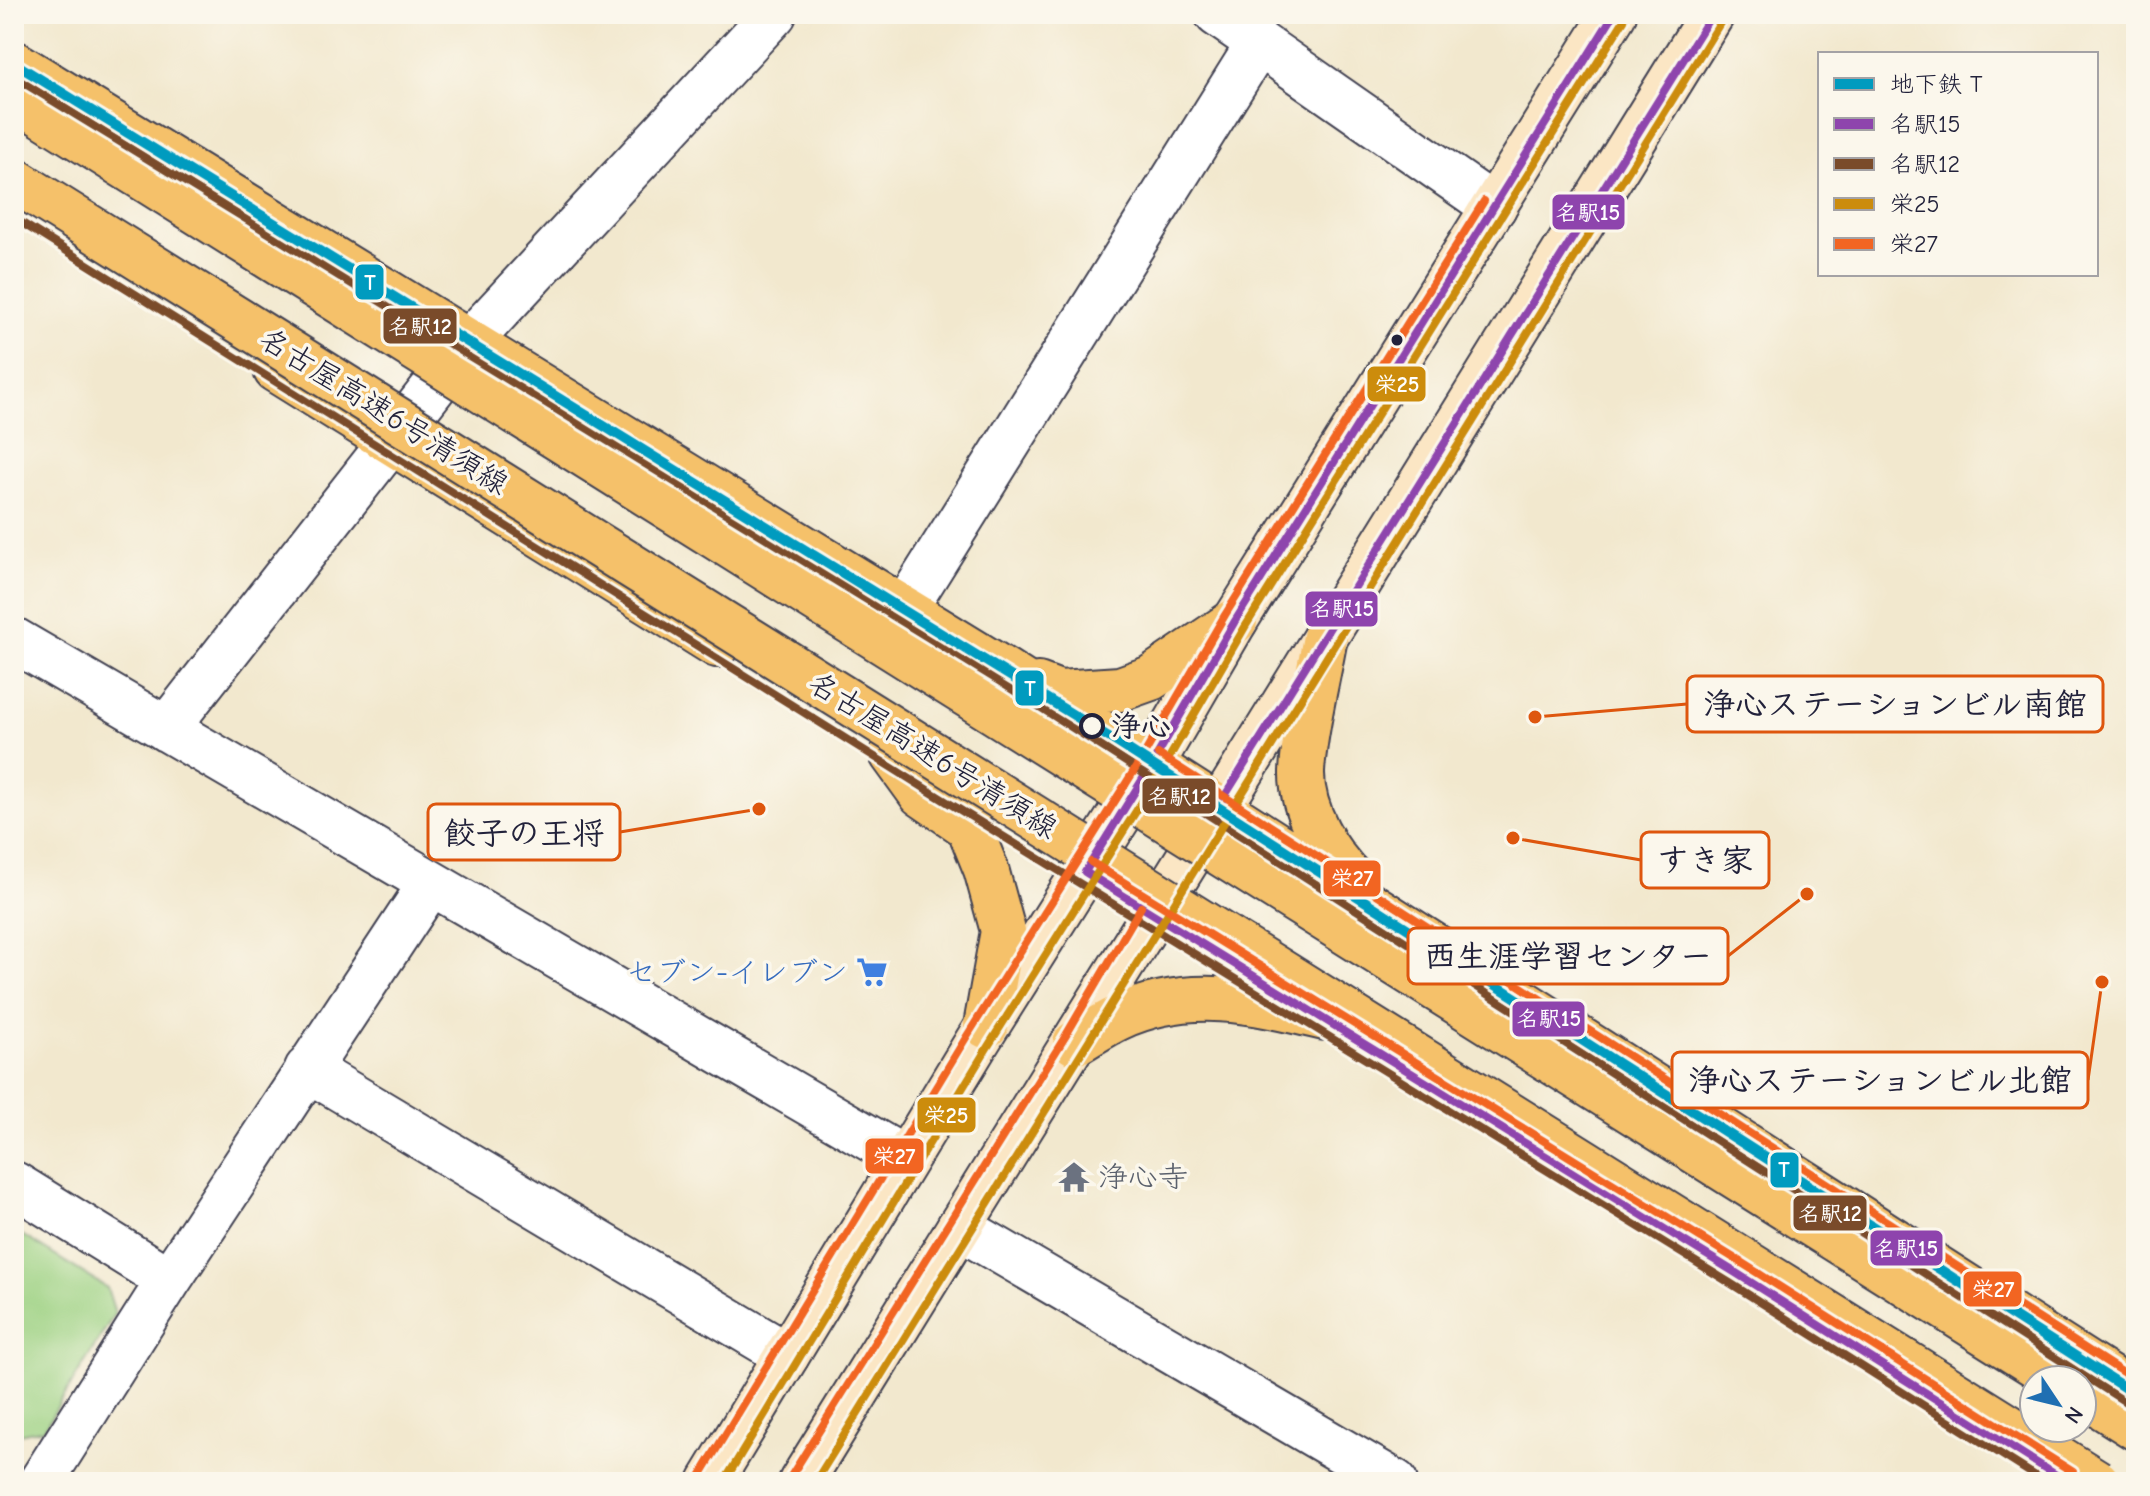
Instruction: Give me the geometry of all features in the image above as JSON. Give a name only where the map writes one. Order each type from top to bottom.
[{"type":"main road","points":[[14,63],[1152,764],[2136,1395]]},
{"type":"main road","points":[[14,97],[2034,1364]]},
{"type":"main road","name":"名古屋高速6号清須線","points":[[14,180],[2097,1482]]},
{"type":"main road","points":[[14,204],[892,754],[1325,1018],[2067,1482]]},
{"type":"main road","points":[[1002,670],[1059,693],[1120,689],[1151,678],[1235,621]]},
{"type":"main road","points":[[1325,637],[1302,773],[1306,802],[1319,834],[1343,871],[1388,914]]},
{"type":"main road","points":[[892,754],[921,794],[969,827],[986,869],[1003,931],[986,1026]]},
{"type":"main road","points":[[1075,1043],[1118,1018],[1147,1007],[1199,999],[1253,1001],[1325,1018]]},
{"type":"main road","points":[[2098,1404],[2136,1428]]},
{"type":"street","points":[[166,729],[469,342],[774,14]]},
{"type":"street","points":[[1217,14],[1494,207]]},
{"type":"street","points":[[710,1482],[986,1026],[1152,764],[1235,621],[1614,14]]},
{"type":"street","points":[[801,1482],[1075,1043],[1151,913],[1712,14]]},
{"type":"street","points":[[904,610],[1259,43]]},
{"type":"street","points":[[14,640],[905,1159]]},
{"type":"street","points":[[41,1482],[169,1280],[431,883]]},
{"type":"street","points":[[307,1069],[787,1355]]},
{"type":"street","points":[[14,1184],[169,1280]]},
{"type":"street","points":[[959,1227],[1343,1469],[1395,1482]]},
{"type":"street","points":[[14,1476],[24,1482]]},
{"type":"green space","points":[[14,1230],[107,1288],[115,1313],[44,1429],[14,1435]]},
{"type":"metro line","name":"T","points":[[14,63],[1093,727],[2136,1395]]},
{"type":"transit line","name":"名駅15","points":[[1085,872],[1235,621],[1614,14]]},
{"type":"transit line","name":"名駅15","points":[[1218,807],[1712,14]]},
{"type":"transit line","name":"栄25","points":[[724,1482],[987,1048],[1162,770],[1245,627],[1624,20]]},
{"type":"transit line","name":"栄25","points":[[815,1482],[1722,20]]},
{"type":"transit line","name":"名駅12","points":[[14,77],[999,681],[2130,1405]]},
{"type":"transit line","name":"栄27","points":[[700,1476],[967,1036],[1142,758],[1225,615],[1484,201]]},
{"type":"transit line","name":"名駅12","points":[[14,218],[926,789],[1730,1283],[2045,1482]]},
{"type":"transit line","name":"栄27","points":[[1158,754],[2136,1381]]},
{"type":"transit line","name":"名駅15","points":[[1218,807],[2136,1395]]},
{"type":"transit line","name":"栄27","points":[[1091,862],[1742,1263],[2073,1472]]},
{"type":"transit line","name":"名駅15","points":[[1085,872],[1736,1273],[2067,1482]]},
{"type":"transit line","name":"栄27","points":[[791,1476],[1065,1037],[1141,907]]},
{"type":"place","name":"浄心ステーションビル南館","points":[[1535,717]]},
{"type":"place","name":"浄心","points":[[1092,726]]},
{"type":"place","name":"餃子の王将","points":[[759,809]]},
{"type":"place","name":"すき家","points":[[1513,838]]},
{"type":"place","name":"西生涯学習センター","points":[[1807,894]]},
{"type":"place","name":"セブン-イレブン","points":[[872,972]]},
{"type":"place","name":"浄心ステーションビル北館","points":[[2102,982]]},
{"type":"place","name":"浄心寺","points":[[1074,1177]]}]
